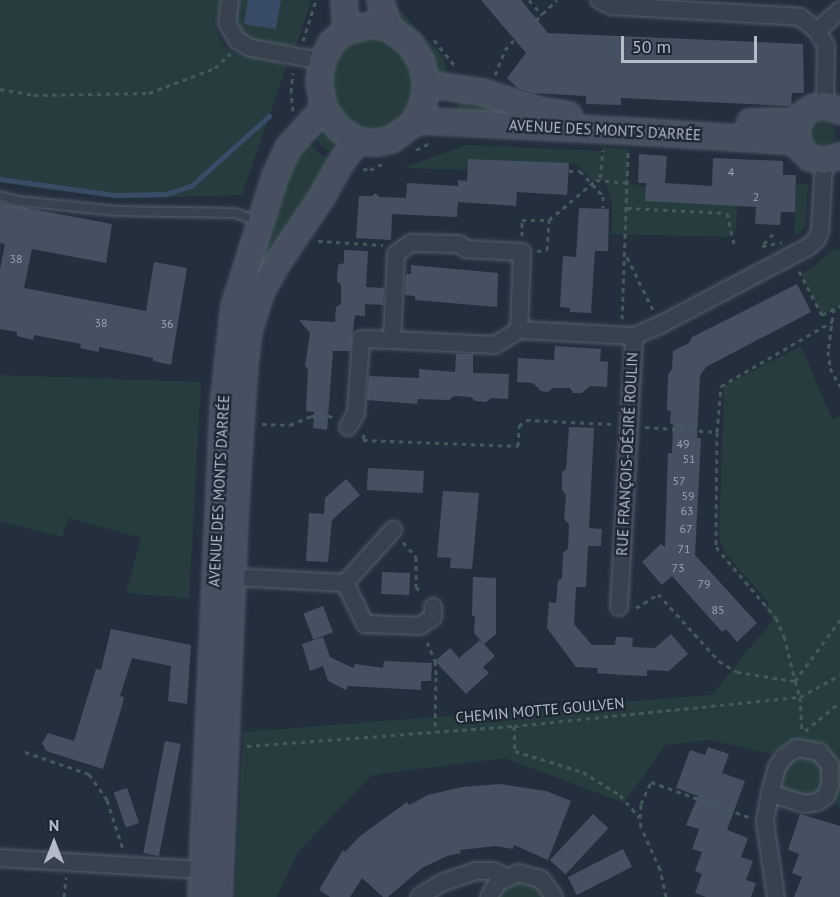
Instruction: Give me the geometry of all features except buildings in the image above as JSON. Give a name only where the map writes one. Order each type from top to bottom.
[{"type":"street","points":[[230,0],[227,23],[238,41],[251,48],[322,61]]},
{"type":"street","points":[[344,0],[346,31]]},
{"type":"street","points":[[380,0],[389,28]]},
{"type":"street","points":[[599,0],[612,6],[788,14],[800,17],[818,31],[826,46],[832,108],[807,111],[798,131],[810,158],[832,159]]},
{"type":"street","points":[[818,31],[840,10]]},
{"type":"street","points":[[372,25],[389,28],[404,38],[417,54],[426,84],[424,101],[414,123],[401,134],[386,142],[358,141],[339,129],[324,108],[319,82],[322,61],[332,42],[346,31],[372,25]]},
{"type":"street","name":"AVENUE DES MONTS D'ARRÉE","points":[[426,84],[482,92],[538,110],[570,115],[778,123],[798,131]]},
{"type":"street","name":"AVENUE DES MONTS D'ARRÉE","points":[[201,897],[226,371],[236,299],[276,174],[288,148],[324,108]]},
{"type":"street","name":"AVENUE DES MONTS D'ARRÉE","points":[[414,123],[423,121],[629,130],[798,131]]},
{"type":"street","name":"AVENUE DES MONTS D'ARRÉE","points":[[219,897],[245,353],[249,330],[262,290],[342,161],[358,141]]},
{"type":"street","name":"RUE FRANÇOIS-DÉSIRÉ ROULIN","points":[[619,607],[630,425],[627,336],[660,325],[792,258],[817,239],[832,159]]},
{"type":"street","points":[[392,340],[396,254],[411,243],[459,244],[466,249],[522,252],[519,330]]},
{"type":"street","points":[[348,427],[356,413],[361,339],[495,345],[519,330],[627,336]]},
{"type":"street","points":[[345,583],[393,530]]},
{"type":"street","points":[[234,577],[345,583]]},
{"type":"street","points":[[345,583],[365,624],[420,626],[433,617],[433,607]]},
{"type":"street","points":[[770,793],[765,822],[776,897]]},
{"type":"street","points":[[0,858],[202,870]]},
{"type":"street","points":[[419,897],[441,883],[475,871],[494,871],[507,876]]},
{"type":"street","points":[[489,897],[497,883],[507,876],[518,873],[530,874],[541,879],[554,897]]},
{"type":"lane","points":[[0,196],[19,201],[116,212],[235,213],[260,222]]},
{"type":"path","points":[[294,122],[291,84],[316,0]]},
{"type":"path","points":[[529,0],[542,15]]},
{"type":"path","points":[[537,20],[556,0]]},
{"type":"path","points":[[426,32],[459,69]]},
{"type":"path","points":[[484,75],[495,75],[505,50],[514,40]]},
{"type":"path","points":[[0,88],[34,95],[148,93],[215,68],[226,59],[238,41]]},
{"type":"path","points":[[627,336],[626,253],[629,130]]},
{"type":"path","points":[[600,178],[603,147]]},
{"type":"path","points":[[569,171],[580,171],[603,196],[603,208]]},
{"type":"path","points":[[600,178],[606,183],[628,183]]},
{"type":"path","points":[[549,220],[547,250],[522,252],[522,220],[549,220],[600,178]]},
{"type":"path","points":[[627,208],[727,213],[734,244]]},
{"type":"path","points":[[773,234],[762,246],[777,242]]},
{"type":"path","points":[[316,241],[387,245],[396,254]]},
{"type":"path","points":[[626,253],[660,325]]},
{"type":"path","points":[[792,258],[822,315],[840,306]]},
{"type":"path","points":[[644,290],[648,288]]},
{"type":"path","points":[[834,308],[828,351],[830,368],[840,386]]},
{"type":"path","points":[[833,321],[797,344],[730,378],[721,386],[717,432],[716,547],[776,618],[784,636],[800,696],[802,734],[840,702]]},
{"type":"path","points":[[242,423],[290,425],[311,416],[328,415],[348,427],[364,428],[363,440],[519,446],[519,426],[526,420],[717,432]]},
{"type":"path","points":[[393,530],[416,557],[416,587],[433,607]]},
{"type":"path","points":[[619,607],[638,609],[658,594],[719,662],[737,672],[795,681]]},
{"type":"path","points":[[795,681],[840,620]]},
{"type":"path","points":[[420,626],[435,661],[435,731]]},
{"type":"path","name":"CHEMIN MOTTE GOULVEN","points":[[241,747],[514,726],[800,696],[840,675]]},
{"type":"path","points":[[514,726],[515,751],[583,772],[620,795],[640,818]]},
{"type":"path","points":[[25,752],[89,774],[106,800],[124,854],[124,867]]},
{"type":"path","points":[[666,897],[660,869],[641,827],[641,804],[651,782],[765,822]]},
{"type":"green space","points":[[0,0],[221,0],[216,22],[218,35],[227,50],[287,65],[242,195],[115,199],[92,192],[59,191],[0,182]]},
{"type":"green space","points":[[236,0],[311,0],[296,46],[252,40],[239,32],[232,19]]},
{"type":"green space","points":[[392,2],[444,57],[448,80],[437,73],[394,18]]},
{"type":"green space","points":[[374,34],[397,43],[414,69],[415,101],[395,128],[367,134],[340,116],[326,79],[344,42]]},
{"type":"green space","points":[[458,96],[527,114],[457,116]]},
{"type":"green space","points":[[822,120],[831,124],[835,133],[831,142],[822,146],[813,142],[809,133],[813,124]]},
{"type":"green space","points":[[320,124],[342,147],[338,155],[323,147],[309,133]]},
{"type":"green space","points":[[303,138],[322,156],[335,162],[248,304],[265,231]]},
{"type":"green space","points":[[466,145],[601,151],[602,164],[603,147],[628,149],[628,183],[737,206],[736,229],[727,237],[611,234],[612,202],[606,183],[600,178],[601,175],[594,182],[577,164],[469,159],[468,170],[403,168]]},
{"type":"green space","points":[[796,184],[808,184],[806,225],[798,235],[794,234]]},
{"type":"green space","points":[[832,250],[840,250],[840,306],[822,315],[801,274],[816,265]]},
{"type":"green space","points":[[801,346],[832,419],[840,416],[840,806],[836,804],[835,763],[818,745],[790,741],[771,754],[709,740],[665,745],[624,803],[505,758],[372,775],[297,853],[277,897],[235,897],[243,732],[712,695],[773,620],[765,607],[769,603],[725,553],[719,537],[724,386]]},
{"type":"green space","points":[[0,375],[201,382],[189,598],[126,593],[141,538],[69,518],[62,537],[0,521]]},
{"type":"green space","points":[[797,748],[830,765],[817,802],[781,793],[775,782]]},
{"type":"green space","points":[[518,873],[554,897],[489,897]]},
{"type":"water","points":[[248,0],[281,0],[276,29],[244,24]]},
{"type":"waterway","points":[[0,179],[115,195],[166,194],[191,186],[269,116]]}]
